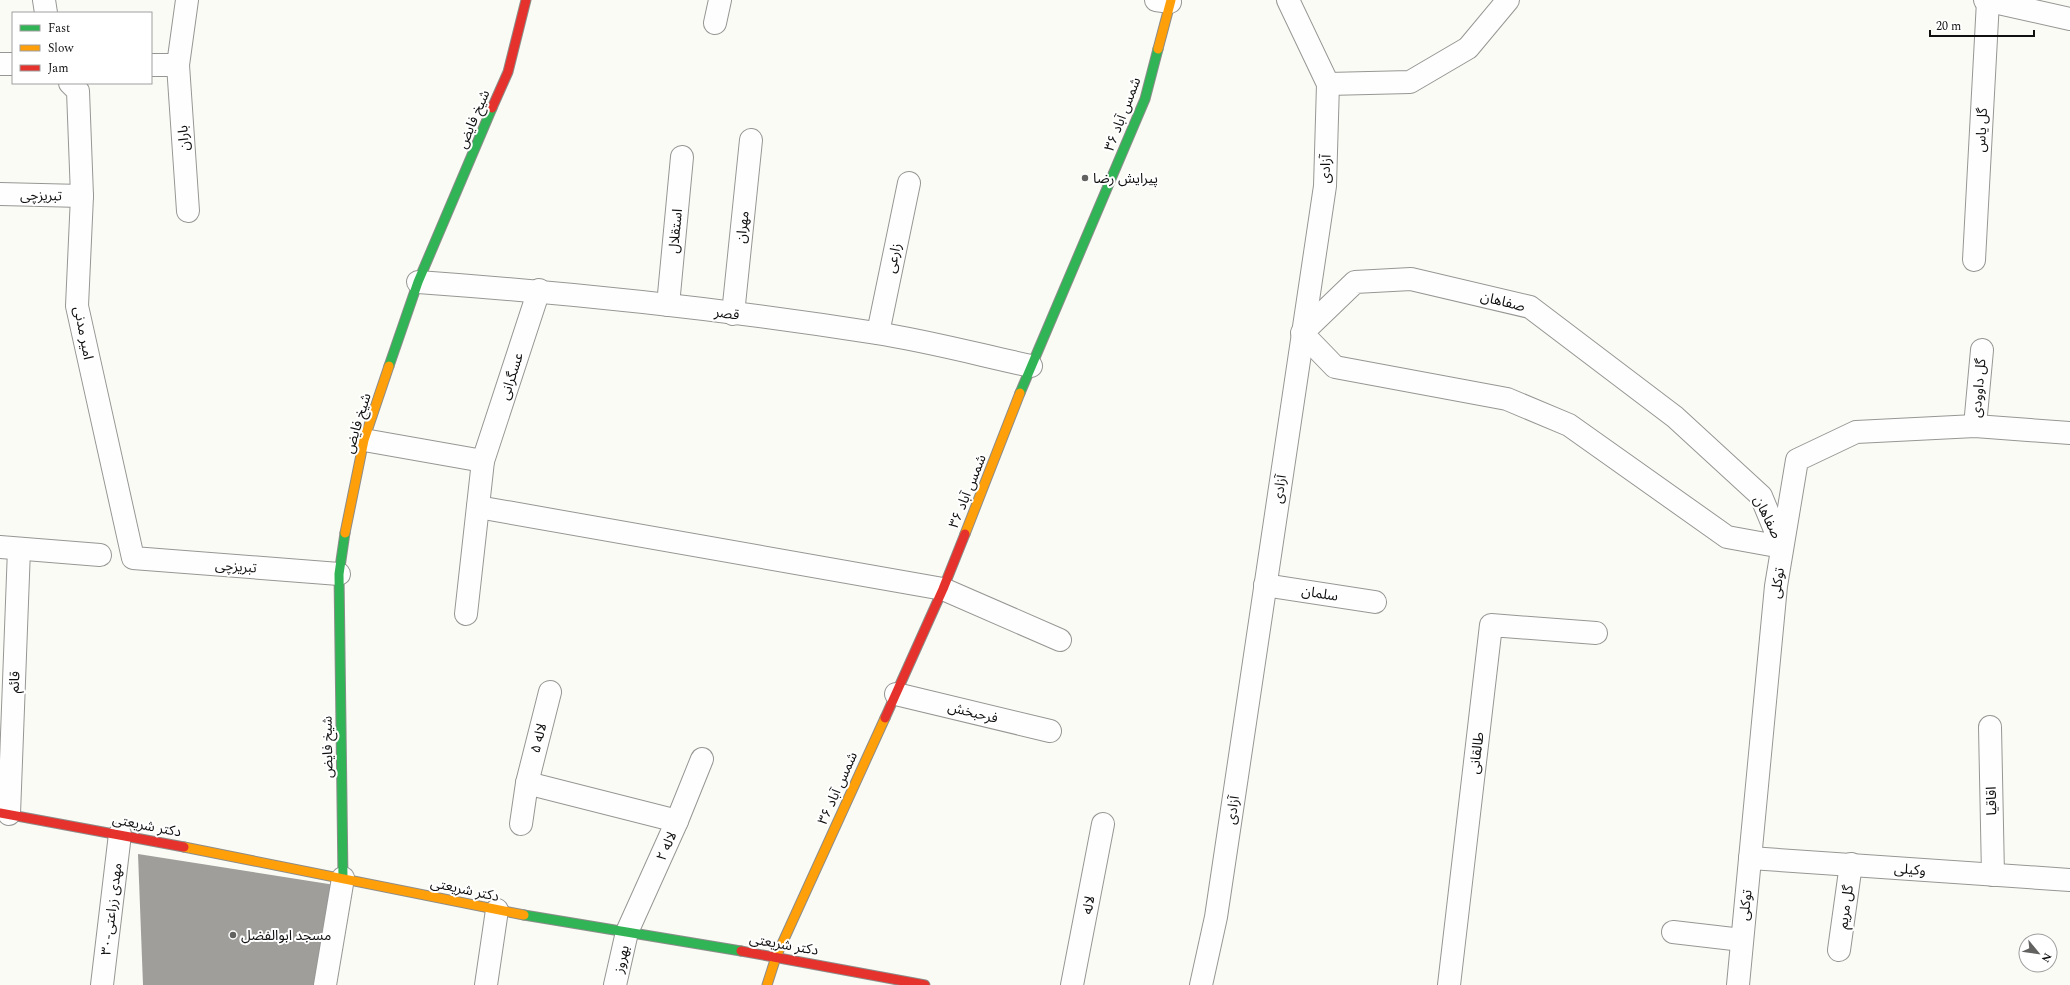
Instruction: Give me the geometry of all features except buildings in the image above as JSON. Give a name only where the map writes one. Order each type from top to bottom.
[{"type":"street","points":[[44,0],[46,12]]},
{"type":"street","name":"باران","points":[[187,0],[178,65],[188,211]]},
{"type":"street","name":"شیخ فایض","points":[[343,878],[339,574],[344,540],[364,440],[418,282],[508,72],[526,0]]},
{"type":"street","points":[[715,23],[720,0]]},
{"type":"street","name":"آزادی","points":[[1201,985],[1216,917],[1325,186],[1328,84],[1288,0]]},
{"type":"street","points":[[1328,84],[1410,82],[1468,48],[1508,0]]},
{"type":"street","points":[[1987,0],[2070,19]]},
{"type":"street","name":"گل یاس","points":[[1974,260],[1987,0]]},
{"type":"street","name":"شمس آباد ۳۶","points":[[767,985],[776,957],[943,589],[1031,366],[1145,98],[1166,1]]},
{"type":"street","points":[[0,64],[12,64]]},
{"type":"street","points":[[152,65],[178,65]]},
{"type":"street","name":"امیر مدنی","points":[[71,84],[78,91],[82,196],[77,306],[133,558]]},
{"type":"street","name":"مهران","points":[[733,314],[751,140]]},
{"type":"street","name":"استقلال","points":[[668,305],[682,157]]},
{"type":"street","name":"زارعی","points":[[878,333],[908,183]]},
{"type":"street","name":"تبریزچی","points":[[0,194],[82,196]]},
{"type":"street","name":"صفاهان","points":[[1411,279],[1530,307],[1675,417],[1761,496],[1782,547],[1727,537],[1569,425],[1507,399],[1335,367],[1302,333],[1355,282],[1411,279]]},
{"type":"street","name":"قصر","points":[[418,282],[539,290],[668,305],[878,333],[1031,366]]},
{"type":"street","name":"عسگرانی","points":[[466,614],[483,461],[539,290]]},
{"type":"street","name":"گل داوودی","points":[[1975,426],[1982,350]]},
{"type":"street","name":"توکلی","points":[[1738,985],[1776,586],[1797,460],[1856,432],[1975,426],[2070,433]]},
{"type":"street","points":[[364,440],[483,461]]},
{"type":"street","points":[[478,507],[943,589],[1060,640]]},
{"type":"street","points":[[10,548],[100,555]]},
{"type":"street","name":"قائم","points":[[4,814],[10,548]]},
{"type":"street","name":"تبریزچی","points":[[133,558],[339,574]]},
{"type":"street","name":"سلمان","points":[[1265,585],[1375,602]]},
{"type":"street","name":"طالقانی","points":[[1449,985],[1491,625],[1596,633]]},
{"type":"street","name":"لاله ۵","points":[[521,824],[527,783],[550,692]]},
{"type":"street","name":"فرحبخش","points":[[896,694],[1050,731]]},
{"type":"street","name":"اقاقیا","points":[[1990,727],[1993,875]]},
{"type":"street","name":"لاله ۲","points":[[627,932],[677,821],[702,759]]},
{"type":"street","points":[[527,783],[677,821]]},
{"type":"street","name":"دکتر شریعتی","points":[[4,814],[120,834],[497,910],[776,957],[925,985]]},
{"type":"street","name":"لاله","points":[[1072,985],[1103,824]]},
{"type":"street","name":"۳۰-مهدی زراعتی","points":[[102,985],[120,834]]},
{"type":"street","name":"وکیلی","points":[[1750,858],[2070,880]]},
{"type":"street","name":"گل مریم","points":[[1839,950],[1851,864]]},
{"type":"street","points":[[325,985],[343,878]]},
{"type":"street","points":[[486,985],[497,910]]},
{"type":"street","name":"بهروز","points":[[615,985],[627,932]]},
{"type":"street","points":[[1673,932],[1742,940]]},
{"type":"traffic: fast","points":[[1020,393],[1145,99],[1158,49]]},
{"type":"traffic: fast","points":[[389,366],[418,282],[492,108]]},
{"type":"traffic: fast","points":[[343,878],[339,574],[345,533]]},
{"type":"traffic: fast","points":[[524,915],[741,951]]},
{"type":"traffic: slow","points":[[1158,49],[1171,0]]},
{"type":"traffic: slow","points":[[345,533],[364,440],[389,366]]},
{"type":"traffic: slow","points":[[965,534],[1020,393]]},
{"type":"traffic: slow","points":[[767,985],[776,957],[885,718]]},
{"type":"traffic: slow","points":[[184,847],[524,915]]},
{"type":"traffic: jam","points":[[492,108],[508,72],[526,0]]},
{"type":"traffic: jam","points":[[885,718],[943,589],[965,534]]},
{"type":"traffic: jam","points":[[0,813],[184,847]]},
{"type":"traffic: jam","points":[[741,951],[925,985]]},
{"type":"place","name":"پیرایش رضا","points":[[1085,178]]},
{"type":"place","name":"مسجد ابوالفضل","points":[[233,935]]}]
